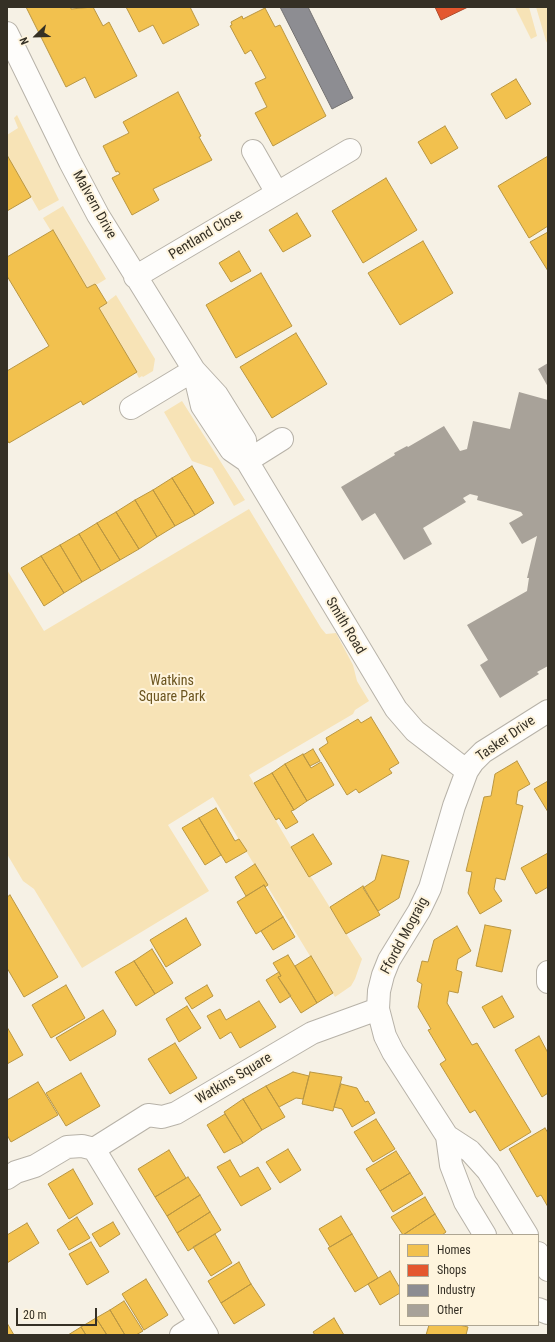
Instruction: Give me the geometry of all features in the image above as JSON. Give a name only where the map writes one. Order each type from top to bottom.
[{"type":"street","name":"Malvern Drive","points":[[7,33],[70,162],[98,215],[194,370],[202,406],[231,450],[247,461]]},
{"type":"street","name":"Pentland Close","points":[[136,277],[350,150]]},
{"type":"street","points":[[253,151],[277,193]]},
{"type":"street","points":[[131,408],[194,370]]},
{"type":"street","points":[[247,461],[282,439]]},
{"type":"street","name":"Smith Road","points":[[247,461],[396,709],[415,731],[467,771]]},
{"type":"street","name":"Tasker Drive","points":[[467,771],[473,762],[483,752],[548,711]]},
{"type":"street","name":"Ffordd Mograig","points":[[467,771],[454,806],[439,862],[430,888],[416,916],[389,960],[383,974],[379,991],[378,1009],[385,1036],[393,1052],[447,1136],[470,1151],[488,1171],[526,1234]]},
{"type":"street","points":[[548,972],[548,982]]},
{"type":"street","name":"Watkins Square","points":[[94,1149],[148,1115],[162,1117],[187,1108],[312,1033],[378,1009]]},
{"type":"street","name":"Ffordd Mograig","points":[[447,1136],[451,1165],[465,1202],[484,1234]]},
{"type":"street","points":[[7,1178],[16,1172],[35,1166],[67,1147],[82,1146],[94,1149],[204,1329],[181,1335]]},
{"type":"street","points":[[539,1255],[548,1270]]},
{"type":"green space","points":[[515,7],[529,7],[537,36],[531,39]]},
{"type":"green space","points":[[536,7],[548,7],[548,44],[546,41]]},
{"type":"green space","points":[[17,115],[59,200],[39,211],[7,155],[7,135],[18,128],[14,118]]},
{"type":"green space","points":[[63,206],[106,279],[96,285],[95,284],[87,288],[53,230],[51,231],[43,218]]},
{"type":"green space","points":[[116,295],[155,359],[153,371],[143,377],[142,376],[139,378],[99,308]]},
{"type":"green space","points":[[182,401],[245,500],[234,506],[212,468],[192,461],[164,412]]},
{"type":"green space","name":"Watkins Square Park","points":[[249,509],[321,628],[326,634],[336,633],[353,665],[357,681],[369,701],[355,710],[353,714],[249,775],[309,877],[311,877],[362,959],[351,986],[335,997],[213,797],[168,825],[209,891],[82,968],[34,889],[23,881],[7,854],[7,570],[44,631]]},
{"type":"building: Homes","points":[[26,7],[71,7],[71,9],[93,7],[103,26],[109,22],[137,76],[95,98],[85,77],[66,87]]},
{"type":"building: Homes","points":[[126,7],[190,7],[199,25],[163,44],[153,25],[139,32]]},
{"type":"building: Homes","points":[[265,8],[275,27],[280,25],[326,116],[273,146],[255,113],[267,107],[255,83],[266,78],[251,50],[245,54],[230,26],[232,25],[231,22],[242,16],[243,19]]},
{"type":"building: Homes","points":[[516,79],[531,104],[506,119],[491,94]]},
{"type":"building: Homes","points":[[178,92],[201,136],[199,137],[212,160],[153,189],[159,200],[132,215],[112,178],[120,174],[118,171],[116,172],[103,146],[129,133],[123,122]]},
{"type":"building: Homes","points":[[445,126],[458,148],[431,164],[418,142]]},
{"type":"building: Homes","points":[[7,155],[31,197],[7,211]]},
{"type":"building: Homes","points":[[548,156],[548,226],[529,238],[498,186]]},
{"type":"building: Homes","points":[[386,178],[417,230],[363,263],[332,211]]},
{"type":"building: Homes","points":[[297,213],[311,236],[283,252],[269,230]]},
{"type":"building: Homes","points":[[53,230],[87,288],[95,284],[107,303],[99,308],[137,372],[83,405],[81,401],[9,443],[7,440],[7,371],[49,346],[7,276],[7,257]]},
{"type":"building: Homes","points":[[548,232],[548,271],[530,242]]},
{"type":"building: Homes","points":[[423,241],[453,293],[400,325],[368,273]]},
{"type":"building: Homes","points":[[239,251],[251,271],[231,282],[219,263]]},
{"type":"building: Homes","points":[[261,273],[292,326],[236,358],[206,305]]},
{"type":"building: Homes","points":[[296,333],[327,384],[272,418],[240,367]]},
{"type":"building: Homes","points":[[192,466],[214,503],[195,515],[172,478]]},
{"type":"building: Homes","points":[[172,478],[195,515],[175,526],[153,490]]},
{"type":"building: Homes","points":[[153,490],[175,526],[157,537],[135,500]]},
{"type":"building: Homes","points":[[135,500],[157,537],[139,549],[116,512]]},
{"type":"building: Homes","points":[[116,512],[139,549],[120,560],[97,523]]},
{"type":"building: Homes","points":[[97,523],[120,560],[101,571],[79,534]]},
{"type":"building: Homes","points":[[79,534],[101,571],[82,582],[60,545]]},
{"type":"building: Homes","points":[[60,545],[82,582],[64,593],[41,556]]},
{"type":"building: Homes","points":[[41,556],[64,593],[44,606],[21,568]]},
{"type":"building: Homes","points":[[371,717],[399,763],[389,769],[392,773],[359,793],[356,789],[347,795],[319,749],[328,743],[326,738],[358,719],[361,723]]},
{"type":"building: Homes","points":[[313,749],[320,761],[310,766],[303,755]]},
{"type":"building: Homes","points":[[303,754],[311,768],[321,762],[334,785],[307,801],[285,764]]},
{"type":"building: Homes","points":[[517,761],[530,784],[518,791],[516,804],[523,806],[505,880],[496,878],[494,889],[502,901],[480,914],[468,893],[472,872],[466,871],[484,797],[491,796],[495,774]]},
{"type":"building: Homes","points":[[285,764],[307,801],[294,810],[272,773]]},
{"type":"building: Homes","points":[[272,773],[294,810],[291,811],[298,822],[286,829],[279,818],[276,820],[254,783]]},
{"type":"building: Homes","points":[[548,781],[548,812],[534,789]]},
{"type":"building: Homes","points":[[216,808],[235,841],[239,839],[247,851],[226,863],[199,818]]},
{"type":"building: Homes","points":[[199,818],[221,855],[205,865],[182,828]]},
{"type":"building: Homes","points":[[313,834],[332,864],[309,877],[291,847]]},
{"type":"building: Homes","points":[[548,853],[548,887],[536,894],[521,868]]},
{"type":"building: Homes","points":[[382,855],[409,861],[399,898],[378,911],[363,888],[375,880]]},
{"type":"building: Homes","points":[[255,864],[268,885],[265,887],[264,885],[246,896],[235,877]]},
{"type":"building: Homes","points":[[264,885],[283,917],[256,934],[237,902]]},
{"type":"building: Homes","points":[[363,886],[380,915],[346,934],[330,907]]},
{"type":"building: Homes","points":[[10,895],[58,977],[24,997],[7,968],[7,897]]},
{"type":"building: Homes","points":[[283,917],[295,937],[273,950],[261,931]]},
{"type":"building: Homes","points":[[186,918],[201,945],[166,967],[150,940]]},
{"type":"building: Homes","points":[[485,925],[511,930],[502,972],[476,966]]},
{"type":"building: Homes","points":[[457,926],[471,951],[458,959],[456,970],[462,972],[458,993],[449,991],[447,1003],[472,1045],[477,1043],[531,1132],[500,1151],[475,1110],[470,1113],[440,1064],[446,1060],[428,1030],[431,1029],[418,1007],[422,984],[417,981],[422,961],[428,962],[434,940]]},
{"type":"building: Homes","points":[[152,949],[173,983],[155,994],[134,961]]},
{"type":"building: Homes","points":[[288,955],[317,1003],[301,1013],[278,977],[281,976],[273,963]]},
{"type":"building: Homes","points":[[311,956],[333,993],[317,1003],[295,966]]},
{"type":"building: Homes","points":[[134,961],[155,994],[136,1006],[115,972]]},
{"type":"building: Homes","points":[[279,972],[281,976],[278,977],[291,996],[280,1003],[266,980]]},
{"type":"building: Homes","points":[[66,985],[85,1018],[51,1038],[32,1005]]},
{"type":"building: Homes","points":[[207,985],[213,996],[192,1009],[185,998]]},
{"type":"building: Homes","points":[[502,996],[514,1017],[494,1028],[482,1007]]},
{"type":"building: Homes","points":[[259,1001],[276,1027],[240,1048],[231,1032],[220,1039],[207,1016],[220,1009],[226,1020]]},
{"type":"building: Homes","points":[[187,1006],[201,1028],[179,1042],[166,1019]]},
{"type":"building: Homes","points":[[103,1010],[116,1031],[115,1035],[70,1061],[56,1038]]},
{"type":"building: Homes","points":[[7,1027],[23,1055],[7,1064]]},
{"type":"building: Homes","points":[[539,1036],[548,1053],[548,1093],[542,1097],[515,1050]]},
{"type":"building: Homes","points":[[175,1043],[197,1078],[170,1094],[148,1059]]},
{"type":"building: Homes","points":[[293,1072],[309,1076],[303,1099],[296,1098],[279,1107],[266,1086]]},
{"type":"building: Homes","points":[[310,1072],[342,1077],[333,1111],[302,1104]]},
{"type":"building: Homes","points":[[81,1073],[100,1106],[66,1126],[46,1093]]},
{"type":"building: Homes","points":[[38,1082],[58,1115],[11,1142],[7,1135],[7,1100]]},
{"type":"building: Homes","points":[[341,1084],[357,1088],[365,1102],[368,1101],[375,1113],[352,1127],[342,1109],[334,1107]]},
{"type":"building: Homes","points":[[266,1086],[285,1117],[262,1130],[243,1099]]},
{"type":"building: Homes","points":[[243,1099],[262,1130],[243,1143],[224,1112]]},
{"type":"building: Homes","points":[[225,1114],[243,1143],[224,1153],[207,1125]]},
{"type":"building: Homes","points":[[376,1119],[395,1149],[373,1162],[354,1132]]},
{"type":"building: Homes","points":[[545,1128],[548,1133],[548,1207],[541,1195],[537,1197],[509,1149]]},
{"type":"building: Homes","points":[[288,1149],[301,1170],[280,1183],[266,1162]]},
{"type":"building: Homes","points":[[169,1150],[186,1178],[155,1197],[138,1169]]},
{"type":"building: Homes","points":[[396,1151],[410,1173],[380,1191],[366,1169]]},
{"type":"building: Homes","points":[[230,1160],[240,1177],[258,1167],[271,1189],[241,1206],[217,1167]]},
{"type":"building: Homes","points":[[73,1169],[93,1204],[69,1219],[48,1184]]},
{"type":"building: Homes","points":[[410,1173],[423,1194],[393,1212],[380,1191]]},
{"type":"building: Homes","points":[[188,1177],[200,1195],[167,1216],[155,1197]]},
{"type":"building: Homes","points":[[200,1195],[210,1212],[177,1233],[167,1216]]},
{"type":"building: Homes","points":[[425,1197],[435,1214],[405,1234],[402,1234],[391,1217]]},
{"type":"building: Homes","points":[[210,1212],[221,1230],[188,1251],[177,1233]]},
{"type":"building: Homes","points":[[435,1214],[446,1232],[443,1234],[405,1234]]},
{"type":"building: Homes","points":[[341,1216],[352,1234],[330,1247],[319,1229]]},
{"type":"building: Homes","points":[[77,1217],[90,1238],[69,1250],[57,1230]]},
{"type":"building: Homes","points":[[113,1222],[120,1234],[100,1247],[92,1234]]},
{"type":"building: Homes","points":[[27,1223],[39,1243],[7,1263],[7,1235]]},
{"type":"building: Homes","points":[[215,1234],[232,1263],[211,1276],[193,1247]]},
{"type":"building: Homes","points":[[352,1234],[378,1278],[355,1292],[328,1248]]},
{"type":"building: Homes","points":[[91,1242],[109,1272],[87,1285],[69,1254]]},
{"type":"building: Homes","points":[[239,1262],[251,1284],[221,1303],[208,1281]]},
{"type":"building: Homes","points":[[390,1271],[399,1286],[399,1294],[380,1305],[368,1284]]},
{"type":"building: Homes","points":[[146,1279],[168,1315],[144,1330],[122,1294]]},
{"type":"building: Homes","points":[[251,1284],[265,1305],[234,1324],[221,1303]]},
{"type":"building: Homes","points":[[124,1301],[143,1331],[136,1335],[125,1335],[110,1310]]},
{"type":"building: Homes","points":[[110,1310],[125,1335],[107,1335],[96,1318]]},
{"type":"building: Homes","points":[[96,1318],[107,1335],[86,1335],[81,1327]]},
{"type":"building: Homes","points":[[334,1318],[344,1335],[315,1335],[313,1332]]},
{"type":"building: Homes","points":[[7,1323],[14,1335],[7,1335]]},
{"type":"building: Homes","points":[[429,1326],[468,1327],[466,1335],[426,1335]]},
{"type":"building: Homes","points":[[81,1327],[86,1335],[68,1335]]},
{"type":"building: Shops","points":[[435,7],[468,7],[441,20]]},
{"type":"building: Industry","points":[[280,7],[308,7],[353,98],[332,109]]},
{"type":"building: Other","points":[[548,363],[548,387],[538,369]]},
{"type":"building: Other","points":[[519,392],[548,400],[548,666],[537,672],[539,674],[500,698],[480,665],[488,660],[467,625],[527,591],[529,578],[527,578],[537,536],[522,544],[509,523],[523,515],[521,512],[477,500],[478,496],[470,494],[463,498],[466,502],[423,528],[432,544],[404,560],[375,513],[362,521],[341,487],[395,455],[394,453],[407,446],[408,447],[444,426],[460,451],[467,449],[473,421],[510,429]]}]
